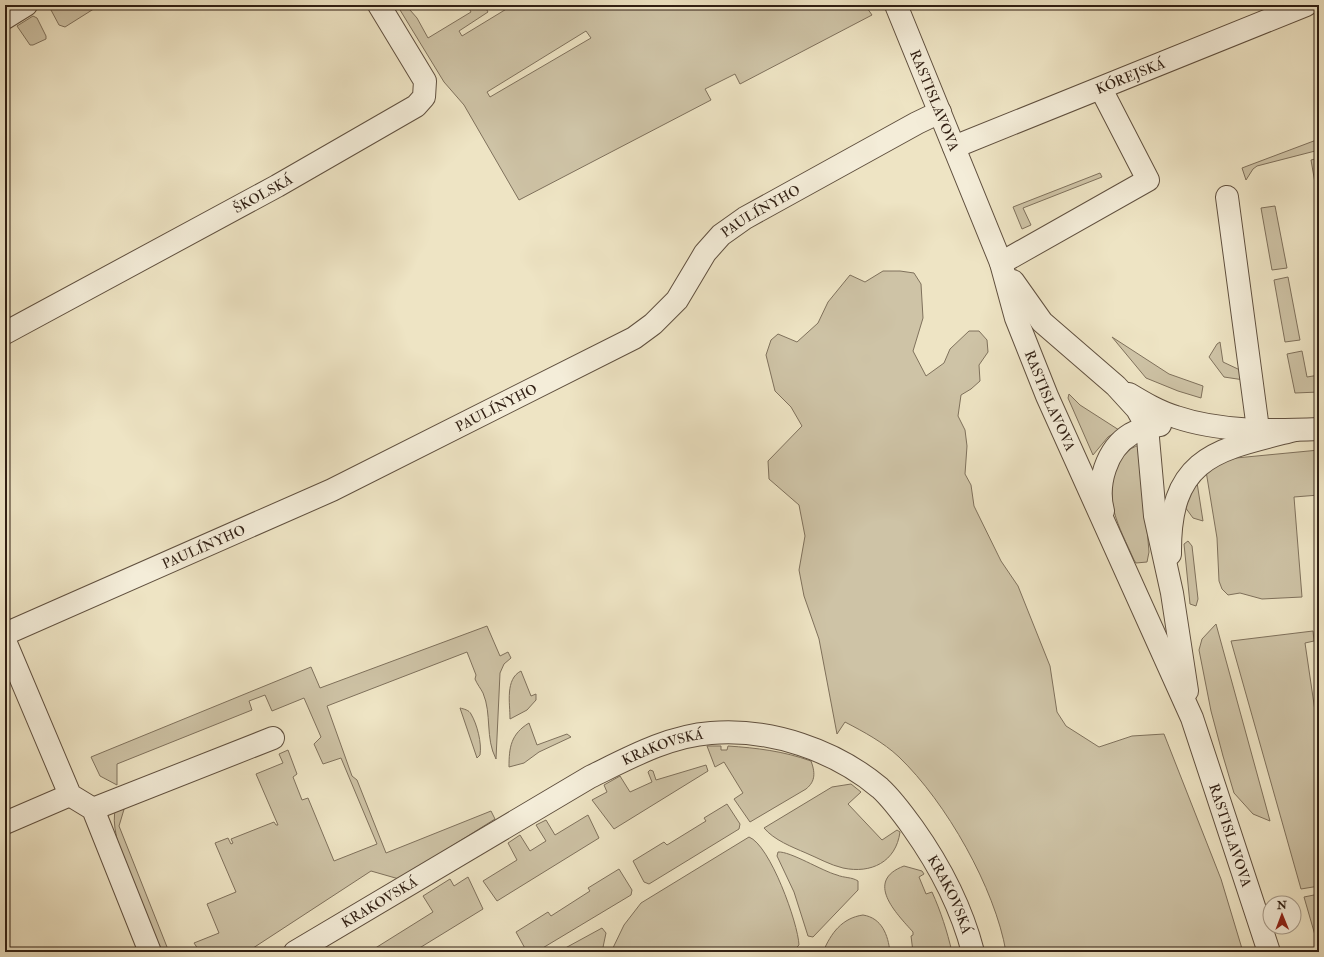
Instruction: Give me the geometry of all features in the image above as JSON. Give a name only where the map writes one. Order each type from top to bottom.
[{"type":"street","points":[[5,18],[26,5]]},
{"type":"street","name":"ŠKOLSKÁ","points":[[5,333],[277,186],[416,106],[424,98],[425,81],[379,5]]},
{"type":"street","name":"RASTISLAVOVA","points":[[896,5],[1001,263],[1016,318],[1029,353],[1192,718],[1269,952]]},
{"type":"street","name":"KÓREJSKÁ","points":[[954,147],[1101,89],[1306,5]]},
{"type":"street","points":[[1001,263],[1148,180],[1101,89]]},
{"type":"street","name":"PAULÍNYHO","points":[[5,634],[332,490],[634,338],[652,324],[677,300],[705,253],[721,236],[746,218],[917,123],[940,112]]},
{"type":"street","points":[[1227,197],[1258,429]]},
{"type":"street","name":"RASTISLAVOVA","points":[[1001,263],[1025,302],[1042,322],[1116,386],[1137,409],[1147,427],[1155,516],[1172,593],[1192,718]]},
{"type":"street","name":"RASTISLAVOVA","points":[[1116,386],[1174,417],[1197,423]]},
{"type":"street","name":"RASTISLAVOVA","points":[[1109,534],[1101,504],[1100,492],[1105,468],[1111,456],[1123,440],[1130,434],[1147,427],[1172,423],[1197,423],[1258,429],[1319,429]]},
{"type":"street","name":"RASTISLAVOVA","points":[[1172,593],[1170,550],[1173,522],[1177,500],[1186,478],[1216,453],[1241,444],[1295,430]]},
{"type":"street","points":[[5,640],[70,795],[93,809],[150,952]]},
{"type":"street","name":"KRAKOVSKÁ","points":[[295,952],[590,777],[635,756],[679,739],[712,733],[744,733],[779,738],[815,750],[856,771],[881,789],[903,814],[943,874],[967,927],[973,952]]},
{"type":"street","points":[[93,809],[273,738]]},
{"type":"street","points":[[5,823],[70,795]]},
{"type":"shaded area","points":[[52,5],[100,5],[65,27],[59,25],[51,10]]},
{"type":"shaded area","points":[[397,5],[409,5],[410,10],[417,18],[428,38],[471,12],[467,5],[484,5],[488,12],[459,31],[462,36],[513,5],[865,5],[872,15],[740,84],[735,74],[705,89],[711,100],[519,200],[464,105],[444,82]],"holes":[[[586,31],[591,38],[490,97],[487,92]]]},
{"type":"shaded area","points":[[33,16],[37,18],[46,39],[30,45],[17,26]]},
{"type":"shaded area","points":[[1319,139],[1319,150],[1257,166],[1253,169],[1246,180],[1242,168]]},
{"type":"shaded area","points":[[1319,158],[1319,206],[1311,160]]},
{"type":"shaded area","points":[[1100,173],[1102,177],[1023,208],[1031,225],[1022,229],[1013,207]]},
{"type":"shaded area","points":[[1275,206],[1287,268],[1272,270],[1261,208]]},
{"type":"shaded area","points":[[883,271],[914,273],[921,284],[923,318],[913,351],[926,376],[944,363],[950,349],[969,331],[979,331],[987,340],[988,352],[979,365],[980,381],[961,395],[958,416],[965,430],[967,446],[965,474],[971,485],[974,506],[1001,561],[1018,586],[1050,666],[1057,712],[1066,726],[1099,747],[1132,736],[1164,734],[1221,879],[1243,952],[1006,952],[1000,927],[980,874],[966,847],[934,797],[899,757],[880,742],[845,722],[837,734],[819,639],[804,596],[799,570],[805,536],[799,505],[769,479],[768,461],[802,426],[791,407],[775,391],[766,355],[771,340],[778,334],[797,342],[818,323],[828,302],[850,275],[865,282]]},
{"type":"shaded area","points":[[1288,277],[1300,340],[1285,342],[1274,280]]},
{"type":"shaded area","points":[[1112,337],[1169,374],[1203,386],[1201,398],[1178,391],[1146,378]]},
{"type":"shaded area","points":[[1220,342],[1223,362],[1240,370],[1244,380],[1224,377],[1209,357],[1217,344]]},
{"type":"shaded area","points":[[1302,351],[1307,377],[1319,375],[1319,392],[1295,393],[1287,354]]},
{"type":"shaded area","points":[[1069,394],[1080,405],[1119,430],[1108,437],[1093,455],[1068,398]]},
{"type":"shaded area","points":[[1140,445],[1149,552],[1147,562],[1136,563],[1116,517],[1112,502],[1112,492],[1115,472],[1119,462],[1131,449]]},
{"type":"shaded area","points":[[1319,450],[1319,495],[1294,497],[1302,597],[1262,599],[1240,593],[1228,595],[1222,589],[1219,581],[1217,538],[1206,471],[1214,463],[1236,458]]},
{"type":"shaded area","points":[[1196,476],[1203,521],[1193,518],[1185,507]]},
{"type":"shaded area","points":[[1188,541],[1192,546],[1198,599],[1196,606],[1190,604],[1184,544]]},
{"type":"shaded area","points":[[1216,624],[1270,821],[1253,814],[1234,793],[1223,756],[1211,711],[1199,650],[1202,639]]},
{"type":"shaded area","points":[[487,626],[500,656],[508,652],[511,658],[504,664],[500,673],[496,759],[489,734],[486,701],[475,679],[476,675],[467,652],[327,706],[352,776],[357,780],[386,853],[491,811],[495,819],[399,879],[371,871],[247,952],[200,952],[194,943],[219,933],[207,904],[236,892],[215,843],[228,838],[231,844],[233,843],[231,839],[274,822],[278,825],[256,774],[283,763],[279,754],[288,750],[297,774],[293,777],[302,800],[308,798],[334,861],[377,844],[341,758],[323,764],[314,744],[321,737],[304,698],[272,711],[265,695],[249,701],[252,710],[117,764],[117,785],[100,776],[91,757],[311,667],[320,688]]},
{"type":"shaded area","points":[[1313,631],[1314,641],[1305,643],[1315,711],[1319,711],[1319,886],[1301,889],[1231,641]]},
{"type":"shaded area","points":[[521,671],[531,696],[536,694],[536,700],[527,710],[510,719],[510,685],[516,675]]},
{"type":"shaded area","points":[[460,708],[470,713],[477,728],[480,739],[480,755],[477,758]]},
{"type":"shaded area","points":[[529,723],[537,745],[567,734],[571,737],[539,752],[524,763],[509,767],[512,742],[518,732]]},
{"type":"shaded area","points":[[707,746],[721,746],[721,750],[727,750],[728,746],[760,749],[780,752],[811,761],[814,773],[812,783],[806,789],[750,822],[734,799],[743,793],[724,762],[715,767]]},
{"type":"shaded area","points":[[706,765],[708,771],[614,829],[592,800],[607,792],[604,785],[620,776],[630,792],[652,782],[648,772],[650,770],[653,771],[656,780]]},
{"type":"shaded area","points":[[851,784],[861,792],[848,804],[882,840],[897,830],[900,832],[898,842],[893,851],[888,858],[880,864],[863,869],[838,867],[784,843],[764,828],[832,787]]},
{"type":"shaded area","points":[[727,804],[740,824],[739,829],[649,884],[644,882],[633,861],[664,842],[667,845],[706,821],[704,818]]},
{"type":"shaded area","points":[[125,806],[119,826],[169,952],[161,952],[122,858],[114,821],[116,808]]},
{"type":"shaded area","points":[[588,815],[599,838],[497,901],[483,881],[517,860],[508,843],[520,835],[530,851],[546,841],[536,825],[546,820],[555,835]]},
{"type":"shaded area","points":[[749,837],[757,843],[766,854],[782,886],[794,920],[799,945],[792,952],[611,952],[624,925],[641,903]]},
{"type":"shaded area","points":[[778,852],[798,858],[831,873],[858,881],[858,890],[813,937],[808,936],[794,892],[777,856]]},
{"type":"shaded area","points":[[904,866],[922,871],[924,874],[919,877],[926,894],[932,892],[944,922],[952,952],[913,952],[911,936],[913,935],[913,932],[892,907],[887,898],[885,888],[886,880],[892,872]]},
{"type":"shaded area","points":[[619,869],[632,890],[631,895],[536,952],[527,952],[516,932],[548,912],[551,916],[590,891],[588,888]]},
{"type":"shaded area","points":[[468,877],[483,909],[413,952],[369,952],[433,912],[423,896],[450,879],[454,886]]},
{"type":"shaded area","points":[[1319,894],[1319,949],[1304,897]]},
{"type":"shaded area","points":[[863,915],[875,920],[883,928],[888,939],[890,952],[823,952],[834,933],[843,923],[849,919]]},
{"type":"shaded area","points":[[602,928],[606,933],[602,952],[558,952]]}]
